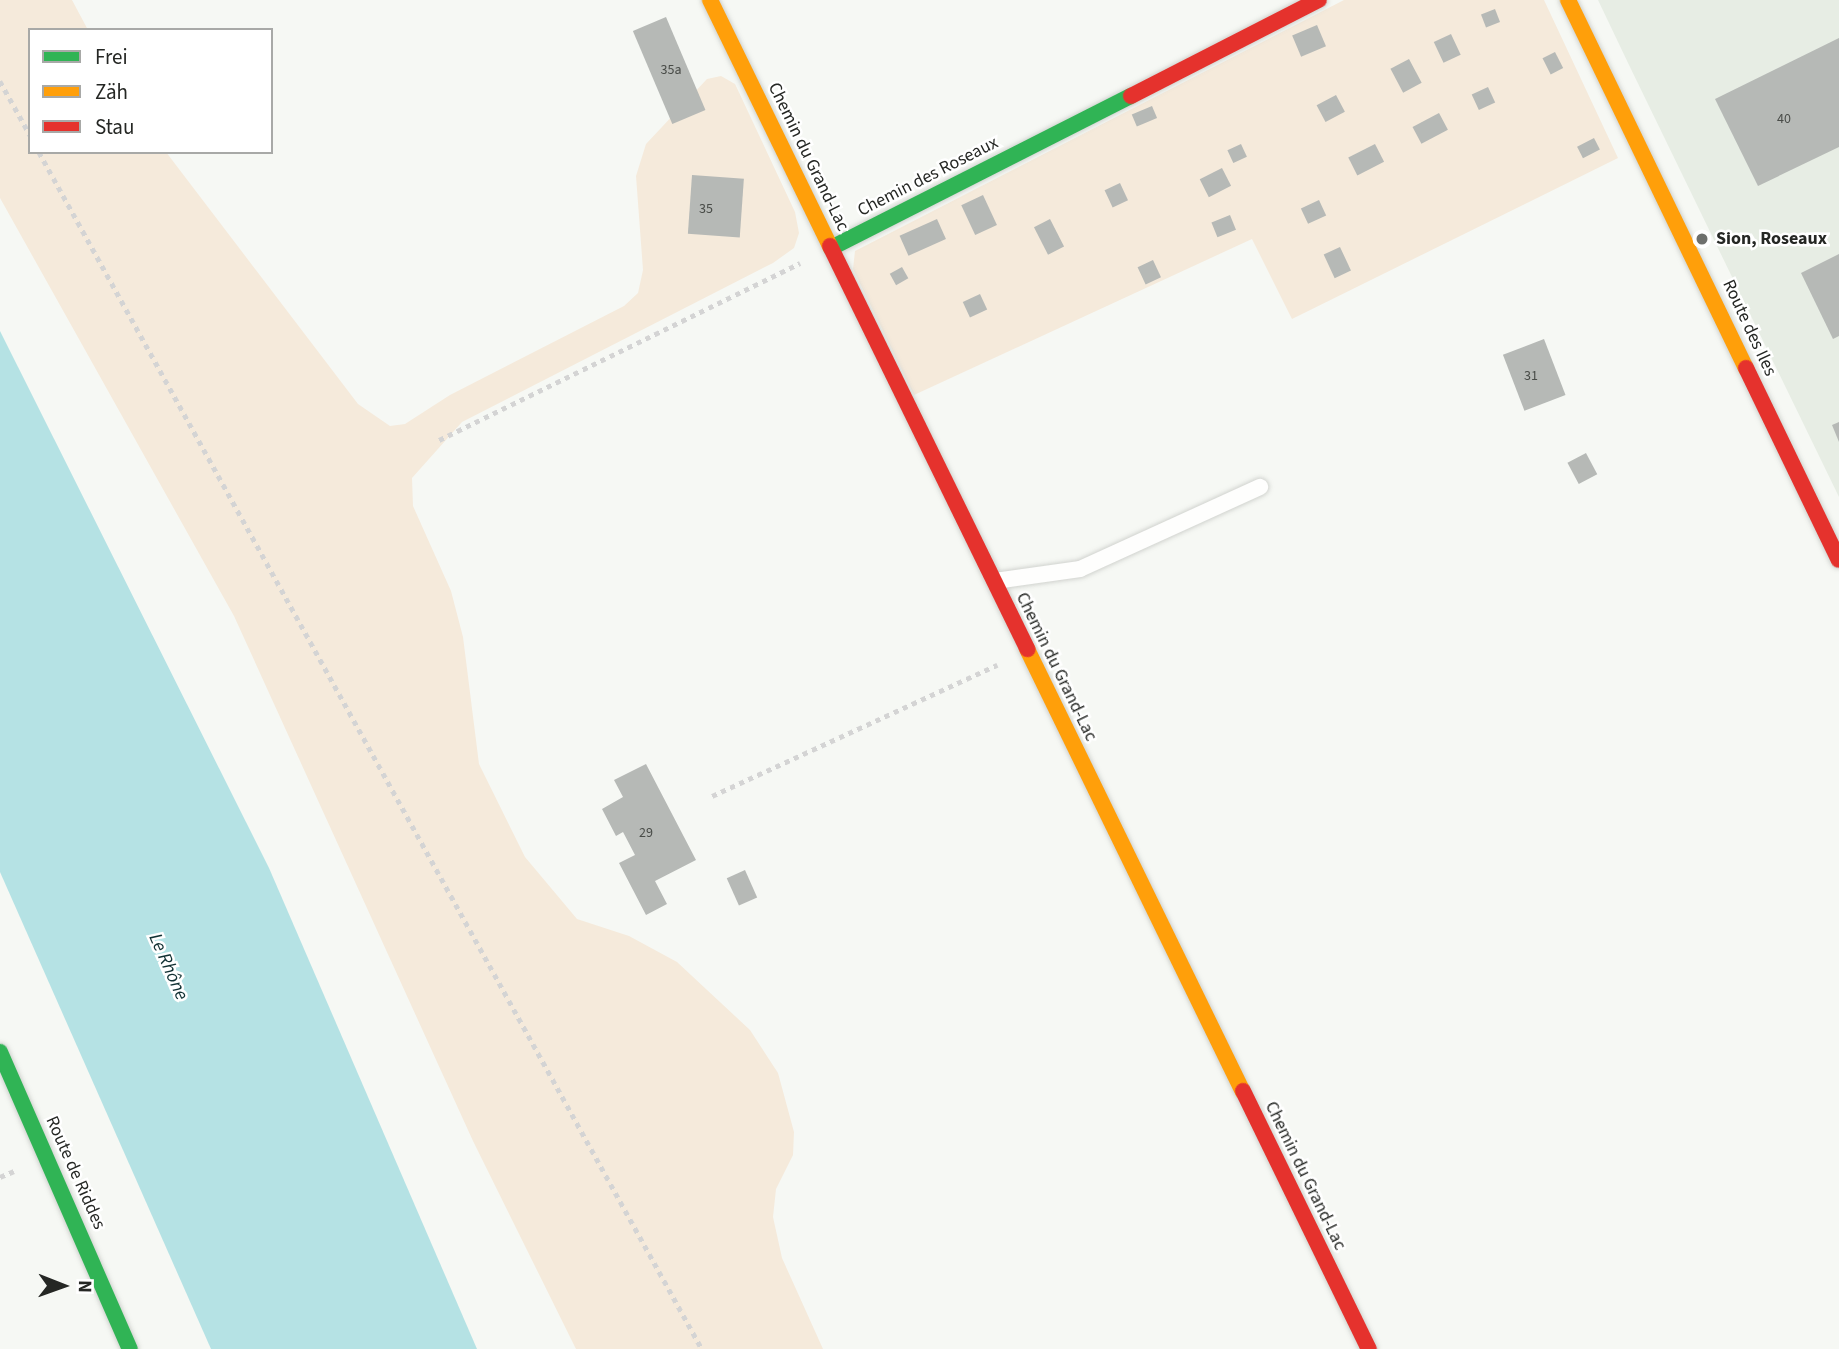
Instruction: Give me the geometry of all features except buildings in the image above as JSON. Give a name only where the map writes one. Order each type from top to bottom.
[{"type":"street","name":"Chemin du Grand-Lac","points":[[710,0],[1369,1349]]},
{"type":"street","name":"Chemin des Roseaux","points":[[831,248],[1319,0]]},
{"type":"street","name":"Route des Iles","points":[[1568,0],[1839,560]]},
{"type":"street","name":"Route de Riddes","points":[[0,1052],[130,1349]]},
{"type":"lane","points":[[992,582],[1080,569],[1261,487]]},
{"type":"path","points":[[0,81],[28,131]]},
{"type":"path","points":[[40,154],[702,1349]]},
{"type":"path","points":[[439,440],[831,248]]},
{"type":"path","points":[[712,796],[1027,651]]},
{"type":"shaded area","points":[[0,0],[72,0],[87,28],[28,28],[28,154],[168,154],[358,404],[390,426],[405,424],[450,395],[624,306],[638,293],[643,270],[636,176],[646,144],[707,79],[721,76],[735,84],[795,212],[799,233],[794,248],[773,263],[462,422],[412,478],[413,506],[451,591],[463,637],[479,764],[525,857],[577,919],[629,936],[677,962],[750,1030],[778,1073],[794,1132],[793,1155],[776,1189],[773,1217],[782,1258],[823,1349],[576,1349],[473,1141],[234,616],[0,198]]},
{"type":"shaded area","points":[[1344,0],[1544,0],[1618,158],[1292,319],[1252,239],[914,395],[853,269],[855,251]]},
{"type":"shaded area","points":[[1598,0],[1839,0],[1839,497],[1629,65]]},
{"type":"water","name":"Le Rhône","points":[[0,331],[269,868],[477,1349],[211,1349],[0,872]]},
{"type":"traffic: fast","points":[[831,248],[1131,96]]},
{"type":"traffic: fast","points":[[0,1052],[130,1349]]},
{"type":"traffic: slow","points":[[710,0],[830,246]]},
{"type":"traffic: slow","points":[[1568,0],[1746,368]]},
{"type":"traffic: slow","points":[[1027,649],[1243,1091]]},
{"type":"traffic: jam","points":[[1131,96],[1319,0]]},
{"type":"traffic: jam","points":[[830,246],[1027,649]]},
{"type":"traffic: jam","points":[[1746,368],[1839,560]]},
{"type":"traffic: jam","points":[[1243,1091],[1369,1349]]},
{"type":"place","name":"Sion, Roseaux","points":[[1702,239]]}]
